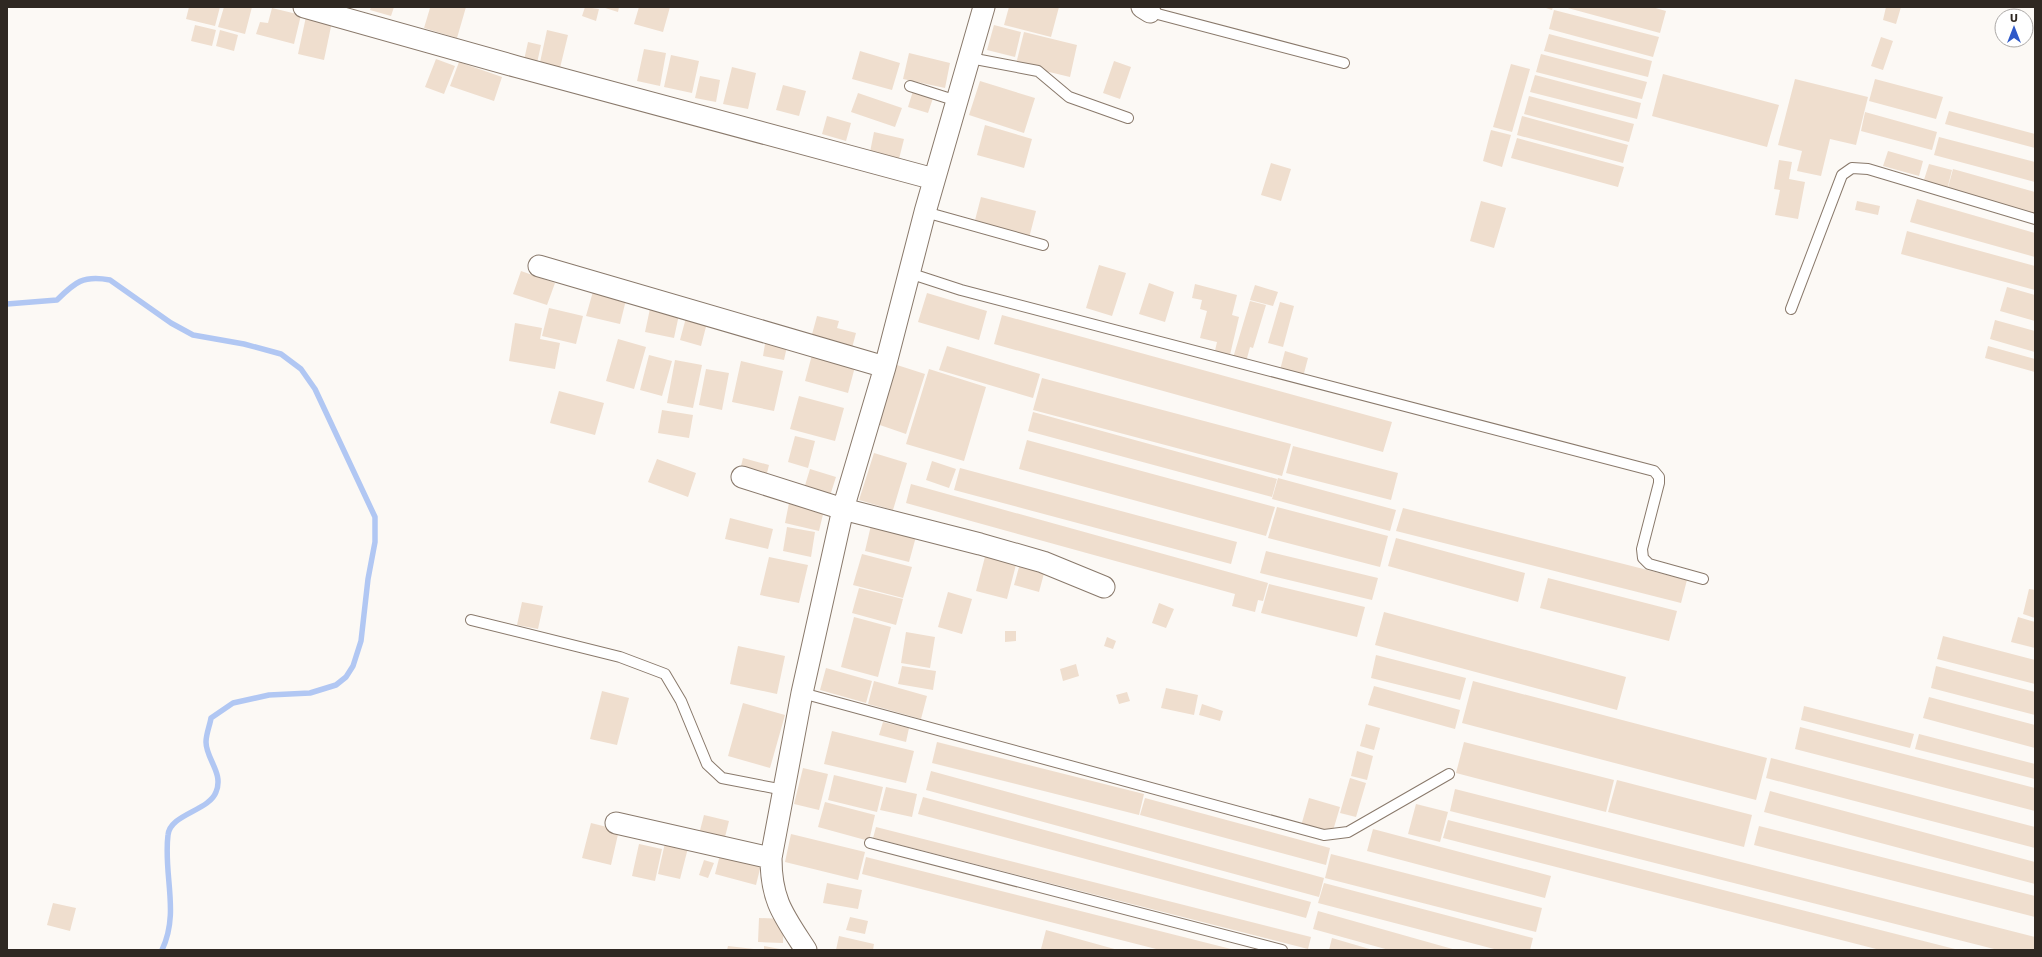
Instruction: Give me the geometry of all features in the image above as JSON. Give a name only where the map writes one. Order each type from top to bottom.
[{"type":"street","points":[[304,7],[518,68],[934,179]]},
{"type":"street","points":[[806,950],[780,909],[772,877],[772,858],[802,692],[843,509],[885,367],[934,179],[984,7]]},
{"type":"street","points":[[539,266],[885,367]]},
{"type":"street","points":[[742,477],[843,509],[980,544],[1043,562],[1104,587]]},
{"type":"street","points":[[616,822],[772,858]]},
{"type":"lane","points":[[1146,10],[1344,63]]},
{"type":"lane","points":[[970,58],[1038,71],[1069,97],[1128,118]]},
{"type":"lane","points":[[910,86],[957,101]]},
{"type":"lane","points":[[1791,309],[1842,175],[1852,168],[1868,169],[2035,219]]},
{"type":"lane","points":[[925,212],[1043,245]]},
{"type":"lane","points":[[909,273],[960,290],[1654,471],[1659,476],[1659,483],[1642,549],[1643,558],[1649,564],[1703,579]]},
{"type":"lane","points":[[471,620],[620,657],[665,674],[681,701],[707,764],[722,778],[784,790]]},
{"type":"lane","points":[[802,692],[1324,835],[1348,832],[1449,774]]},
{"type":"lane","points":[[870,843],[1282,950]]},
{"type":"building","points":[[189,7],[220,7],[215,26],[186,19]]},
{"type":"building","points":[[224,7],[252,7],[245,34],[218,27]]},
{"type":"building","points":[[371,7],[394,7],[391,16],[370,10]]},
{"type":"building","points":[[427,7],[466,7],[457,38],[424,28],[430,8]]},
{"type":"building","points":[[585,7],[599,9],[596,21],[582,16]]},
{"type":"building","points":[[602,7],[619,7],[618,12]]},
{"type":"building","points":[[639,7],[670,7],[663,32],[634,24]]},
{"type":"building","points":[[1009,7],[1059,7],[1051,37],[1004,25]]},
{"type":"building","points":[[1543,7],[1553,7],[1552,10]]},
{"type":"building","points":[[1564,7],[1652,7],[1666,11],[1660,33]]},
{"type":"building","points":[[1886,7],[1901,7],[1896,24],[1883,20]]},
{"type":"building","points":[[272,8],[301,15],[294,44],[256,34],[260,22],[268,23]]},
{"type":"building","points":[[1554,10],[1659,37],[1653,57],[1549,29]]},
{"type":"building","points":[[307,12],[333,17],[324,60],[298,54]]},
{"type":"building","points":[[195,25],[216,30],[212,46],[191,41]]},
{"type":"building","points":[[994,25],[1021,32],[1015,57],[987,50]]},
{"type":"building","points":[[220,30],[238,35],[234,51],[216,46]]},
{"type":"building","points":[[547,30],[568,35],[559,72],[539,67]]},
{"type":"building","points":[[1024,32],[1077,45],[1070,77],[1016,64]]},
{"type":"building","points":[[1549,34],[1652,61],[1648,77],[1544,51]]},
{"type":"building","points":[[1881,37],[1893,41],[1883,70],[1871,66]]},
{"type":"building","points":[[528,42],[541,45],[537,63],[524,60]]},
{"type":"building","points":[[644,49],[666,53],[660,86],[637,81]]},
{"type":"building","points":[[860,51],[900,63],[892,90],[852,79]]},
{"type":"building","points":[[909,53],[950,63],[945,88],[903,79]]},
{"type":"building","points":[[1541,54],[1647,82],[1642,99],[1536,72]]},
{"type":"building","points":[[671,55],[699,61],[692,93],[664,87]]},
{"type":"building","points":[[436,59],[455,66],[444,94],[425,87]]},
{"type":"building","points":[[1114,61],[1131,67],[1120,99],[1103,93]]},
{"type":"building","points":[[459,62],[502,77],[494,101],[450,86]]},
{"type":"building","points":[[1511,64],[1530,69],[1512,132],[1493,127]]},
{"type":"building","points":[[732,67],[756,73],[748,109],[723,104]]},
{"type":"building","points":[[1663,74],[1779,105],[1767,147],[1652,116]]},
{"type":"building","points":[[1535,75],[1641,103],[1637,119],[1530,92]]},
{"type":"building","points":[[700,76],[720,80],[716,102],[695,98]]},
{"type":"building","points":[[1795,79],[1868,97],[1856,145],[1830,139],[1821,176],[1797,171],[1802,151],[1778,145]]},
{"type":"building","points":[[1875,79],[1943,97],[1936,119],[1869,101]]},
{"type":"building","points":[[980,81],[1035,98],[1024,133],[969,115]]},
{"type":"building","points":[[783,85],[806,91],[799,116],[776,110]]},
{"type":"building","points":[[913,91],[933,98],[928,113],[908,107]]},
{"type":"building","points":[[858,93],[902,108],[895,127],[851,112]]},
{"type":"building","points":[[1529,96],[1634,124],[1629,142],[1524,114]]},
{"type":"building","points":[[1949,111],[2035,134],[2035,148],[1945,124]]},
{"type":"building","points":[[1865,112],[1937,132],[1932,150],[1861,131]]},
{"type":"building","points":[[827,116],[851,123],[846,141],[822,134]]},
{"type":"building","points":[[1522,116],[1628,145],[1623,163],[1517,135]]},
{"type":"building","points":[[985,125],[1032,139],[1024,168],[977,155]]},
{"type":"building","points":[[1491,130],[1511,135],[1502,167],[1483,161]]},
{"type":"building","points":[[874,132],[904,139],[899,159],[870,152]]},
{"type":"building","points":[[1939,137],[2035,162],[2035,182],[1934,155]]},
{"type":"building","points":[[1517,138],[1624,167],[1618,187],[1511,158]]},
{"type":"building","points":[[1888,151],[1923,161],[1919,176],[1883,166]]},
{"type":"building","points":[[1779,160],[1792,162],[1789,179],[1805,182],[1798,219],[1775,215],[1780,190],[1774,189]]},
{"type":"building","points":[[1271,163],[1291,169],[1281,201],[1261,195]]},
{"type":"building","points":[[1929,164],[1952,170],[1947,190],[1923,183]]},
{"type":"building","points":[[1953,169],[2035,192],[2035,215],[1947,191]]},
{"type":"building","points":[[981,197],[1036,211],[1029,238],[974,224]]},
{"type":"building","points":[[1917,199],[2035,233],[2035,257],[1910,222]]},
{"type":"building","points":[[1481,201],[1506,208],[1494,248],[1470,241]]},
{"type":"building","points":[[1857,201],[1880,206],[1878,215],[1855,210]]},
{"type":"building","points":[[1907,231],[2035,266],[2035,290],[1901,254]]},
{"type":"building","points":[[1099,265],[1126,273],[1112,316],[1086,308]]},
{"type":"building","points":[[521,271],[555,283],[547,305],[513,294]]},
{"type":"building","points":[[1149,283],[1174,292],[1165,322],[1139,314]]},
{"type":"building","points":[[1195,284],[1237,295],[1232,315],[1239,317],[1229,359],[1214,355],[1217,342],[1200,338],[1207,311],[1200,309],[1202,300],[1192,298]]},
{"type":"building","points":[[1255,285],[1278,292],[1273,306],[1250,300]]},
{"type":"building","points":[[2007,287],[2035,295],[2035,321],[2000,311]]},
{"type":"building","points":[[594,288],[627,296],[620,324],[586,316]]},
{"type":"building","points":[[927,293],[987,311],[979,340],[918,322]]},
{"type":"building","points":[[1250,301],[1266,305],[1253,348],[1250,347],[1246,362],[1233,358]]},
{"type":"building","points":[[1280,302],[1294,306],[1283,347],[1268,343]]},
{"type":"building","points":[[651,304],[680,310],[674,338],[645,332]]},
{"type":"building","points":[[549,308],[583,316],[576,344],[542,336]]},
{"type":"building","points":[[687,314],[708,319],[701,346],[680,340]]},
{"type":"building","points":[[1002,315],[1392,422],[1383,452],[994,344]]},
{"type":"building","points":[[817,316],[839,321],[837,328],[856,333],[852,348],[811,338]]},
{"type":"building","points":[[1995,320],[2035,331],[2035,352],[1990,339]]},
{"type":"building","points":[[515,323],[542,328],[540,339],[560,343],[555,369],[509,361]]},
{"type":"building","points":[[766,338],[788,342],[784,360],[763,356]]},
{"type":"building","points":[[618,339],[646,347],[634,389],[606,381]]},
{"type":"building","points":[[947,346],[1040,374],[1033,398],[939,370]]},
{"type":"building","points":[[1988,346],[2035,359],[2035,372],[1985,358]]},
{"type":"building","points":[[813,351],[856,363],[848,393],[805,381]]},
{"type":"building","points":[[1285,351],[1308,358],[1303,377],[1280,370]]},
{"type":"building","points":[[649,355],[672,361],[662,396],[640,390]]},
{"type":"building","points":[[675,360],[702,365],[693,408],[667,403]]},
{"type":"building","points":[[741,361],[783,371],[774,411],[732,402]]},
{"type":"building","points":[[897,365],[925,374],[906,434],[877,424]]},
{"type":"building","points":[[706,369],[729,373],[722,410],[699,405]]},
{"type":"building","points":[[929,369],[986,387],[964,461],[906,444]]},
{"type":"building","points":[[1042,378],[1291,444],[1282,476],[1033,410]]},
{"type":"building","points":[[559,391],[604,403],[595,435],[550,423]]},
{"type":"building","points":[[799,396],[844,408],[835,441],[790,429]]},
{"type":"building","points":[[662,410],[693,415],[689,438],[658,433]]},
{"type":"building","points":[[1033,412],[1277,479],[1272,497],[1028,431]]},
{"type":"building","points":[[795,436],[815,441],[808,468],[788,462]]},
{"type":"building","points":[[1027,440],[1275,507],[1266,536],[1019,469]]},
{"type":"building","points":[[1293,446],[1398,473],[1391,500],[1286,473]]},
{"type":"building","points":[[874,453],[907,463],[893,510],[859,500]]},
{"type":"building","points":[[743,458],[769,465],[766,477],[740,470]]},
{"type":"building","points":[[657,459],[696,473],[688,497],[648,482]]},
{"type":"building","points":[[932,461],[956,469],[949,488],[926,480]]},
{"type":"building","points":[[960,468],[1237,542],[1231,564],[954,490]]},
{"type":"building","points":[[810,469],[836,477],[829,499],[803,492]]},
{"type":"building","points":[[1278,478],[1396,510],[1390,531],[1272,499]]},
{"type":"building","points":[[911,484],[1268,583],[1263,601],[1258,600],[1255,612],[1232,606],[1235,594],[906,503]]},
{"type":"building","points":[[790,498],[825,506],[819,531],[785,523]]},
{"type":"building","points":[[1277,507],[1388,536],[1380,567],[1268,538]]},
{"type":"building","points":[[1403,508],[1687,580],[1681,603],[1396,531]]},
{"type":"building","points":[[730,518],[773,529],[768,549],[725,539]]},
{"type":"building","points":[[872,521],[917,533],[909,562],[865,551]]},
{"type":"building","points":[[787,527],[815,532],[811,557],[783,551]]},
{"type":"building","points":[[1396,538],[1525,573],[1518,602],[1388,566]]},
{"type":"building","points":[[1266,551],[1378,578],[1372,600],[1260,573]]},
{"type":"building","points":[[986,553],[1017,561],[1007,599],[976,591]]},
{"type":"building","points":[[862,554],[912,567],[903,598],[853,585]]},
{"type":"building","points":[[769,557],[808,565],[799,603],[760,595]]},
{"type":"building","points":[[1021,560],[1046,566],[1039,592],[1014,585]]},
{"type":"building","points":[[1548,578],[1677,611],[1669,641],[1540,608]]},
{"type":"building","points":[[1269,584],[1365,607],[1357,637],[1261,613]]},
{"type":"building","points":[[859,588],[903,599],[896,625],[852,613]]},
{"type":"building","points":[[2029,589],[2035,590],[2035,618],[2023,614]]},
{"type":"building","points":[[948,592],[972,599],[962,634],[938,627]]},
{"type":"building","points":[[522,602],[543,606],[538,629],[517,625]]},
{"type":"building","points":[[1159,603],[1174,609],[1166,628],[1152,623]]},
{"type":"building","points":[[1384,612],[1626,677],[1617,710],[1375,645]]},
{"type":"building","points":[[854,617],[891,627],[878,677],[841,667]]},
{"type":"building","points":[[2018,617],[2035,622],[2035,648],[2011,642]]},
{"type":"building","points":[[1005,631],[1016,631],[1016,641],[1005,642]]},
{"type":"building","points":[[906,632],[935,637],[930,668],[901,663]]},
{"type":"building","points":[[1943,636],[2035,660],[2035,684],[1937,659]]},
{"type":"building","points":[[1107,637],[1116,641],[1113,649],[1104,646]]},
{"type":"building","points":[[738,646],[785,656],[777,694],[730,684]]},
{"type":"building","points":[[1376,655],[1466,678],[1460,700],[1371,678]]},
{"type":"building","points":[[1076,664],[1079,676],[1063,681],[1060,669]]},
{"type":"building","points":[[902,666],[936,671],[933,690],[898,684]]},
{"type":"building","points":[[1936,666],[2035,692],[2035,715],[1931,688]]},
{"type":"building","points":[[826,668],[872,681],[866,703],[820,690]]},
{"type":"building","points":[[874,681],[927,696],[921,719],[868,704]]},
{"type":"building","points":[[1473,681],[1767,758],[1756,800],[1462,723]]},
{"type":"building","points":[[1374,686],[1460,710],[1455,729],[1368,705]]},
{"type":"building","points":[[1166,688],[1198,695],[1194,715],[1161,708]]},
{"type":"building","points":[[602,691],[629,698],[617,745],[590,739]]},
{"type":"building","points":[[1127,692],[1130,701],[1119,704],[1116,695]]},
{"type":"building","points":[[1929,697],[2035,725],[2035,748],[1923,718]]},
{"type":"building","points":[[743,703],[785,715],[770,768],[728,756]]},
{"type":"building","points":[[1202,704],[1223,711],[1220,721],[1199,715]]},
{"type":"building","points":[[1804,706],[1914,734],[1910,748],[1801,720]]},
{"type":"building","points":[[883,722],[909,728],[906,742],[879,735]]},
{"type":"building","points":[[1366,724],[1380,728],[1374,750],[1360,746]]},
{"type":"building","points":[[1800,727],[2035,788],[2035,811],[1795,749]]},
{"type":"building","points":[[832,731],[914,751],[906,783],[824,764]]},
{"type":"building","points":[[1919,734],[2035,764],[2035,779],[1915,749]]},
{"type":"building","points":[[937,742],[1144,794],[1139,815],[932,763]]},
{"type":"building","points":[[1464,742],[1614,780],[1606,812],[1456,773]]},
{"type":"building","points":[[1357,751],[1373,756],[1367,780],[1351,776]]},
{"type":"building","points":[[1771,758],[2035,827],[2035,848],[1766,778]]},
{"type":"building","points":[[803,768],[828,774],[819,810],[794,804]]},
{"type":"building","points":[[931,771],[1324,878],[1319,897],[926,790]]},
{"type":"building","points":[[834,775],[883,787],[877,812],[828,800]]},
{"type":"building","points":[[1350,778],[1366,783],[1356,817],[1340,813]]},
{"type":"building","points":[[1617,780],[1752,815],[1744,847],[1608,812]]},
{"type":"building","points":[[886,787],[917,794],[912,817],[880,810]]},
{"type":"building","points":[[1455,789],[2035,937],[2035,950],[1998,950],[1450,811]]},
{"type":"building","points":[[1770,791],[2035,862],[2035,884],[1764,812]]},
{"type":"building","points":[[923,797],[1311,902],[1306,918],[918,814]]},
{"type":"building","points":[[1145,798],[1330,848],[1326,865],[1140,815]]},
{"type":"building","points":[[1309,798],[1340,807],[1332,834],[1301,826]]},
{"type":"building","points":[[825,802],[875,815],[869,841],[818,827]]},
{"type":"building","points":[[1416,804],[1448,812],[1440,842],[1408,834]]},
{"type":"building","points":[[704,815],[729,821],[723,845],[698,838]]},
{"type":"building","points":[[1448,820],[1955,950],[1880,950],[1443,838]]},
{"type":"building","points":[[591,823],[619,830],[611,865],[582,858]]},
{"type":"building","points":[[1759,826],[2035,896],[2035,917],[1754,845]]},
{"type":"building","points":[[876,827],[1311,937],[1308,949],[873,838]]},
{"type":"building","points":[[1373,829],[1551,876],[1545,898],[1367,851]]},
{"type":"building","points":[[791,834],[865,852],[858,880],[785,862]]},
{"type":"building","points":[[665,843],[688,848],[680,879],[658,874]]},
{"type":"building","points":[[639,844],[662,849],[655,881],[632,876]]},
{"type":"building","points":[[721,851],[762,861],[756,885],[715,874]]},
{"type":"building","points":[[1331,854],[1542,908],[1536,932],[1325,878]]},
{"type":"building","points":[[866,857],[1231,950],[1160,950],[862,874]]},
{"type":"building","points":[[704,860],[714,863],[708,878],[699,875]]},
{"type":"building","points":[[827,883],[862,890],[858,909],[823,903]]},
{"type":"building","points":[[1324,883],[1533,938],[1530,950],[1498,950],[1318,903]]},
{"type":"building","points":[[53,903],[76,908],[70,931],[47,925]]},
{"type":"building","points":[[1318,911],[1456,950],[1389,950],[1313,929]]},
{"type":"building","points":[[850,917],[868,921],[865,934],[846,930]]},
{"type":"building","points":[[759,918],[784,919],[783,943],[758,942]]},
{"type":"building","points":[[1046,930],[1118,950],[1041,949]]},
{"type":"building","points":[[839,936],[874,944],[873,950],[836,950]]},
{"type":"building","points":[[1332,938],[1373,950],[1329,950]]},
{"type":"building","points":[[728,946],[754,949],[754,950],[727,950]]},
{"type":"building","points":[[764,946],[780,949],[780,950],[764,950]]},
{"type":"waterway","points":[[7,304],[57,300],[80,281],[93,278],[110,280],[171,323],[193,335],[244,344],[281,354],[301,369],[315,389],[375,517],[375,542],[368,579],[361,641],[353,666],[346,677],[336,685],[310,693],[269,695],[233,703],[211,718],[206,742],[218,779],[218,785],[216,792],[206,804],[182,817],[170,828],[167,850],[170,893],[170,922],[162,950]]}]
